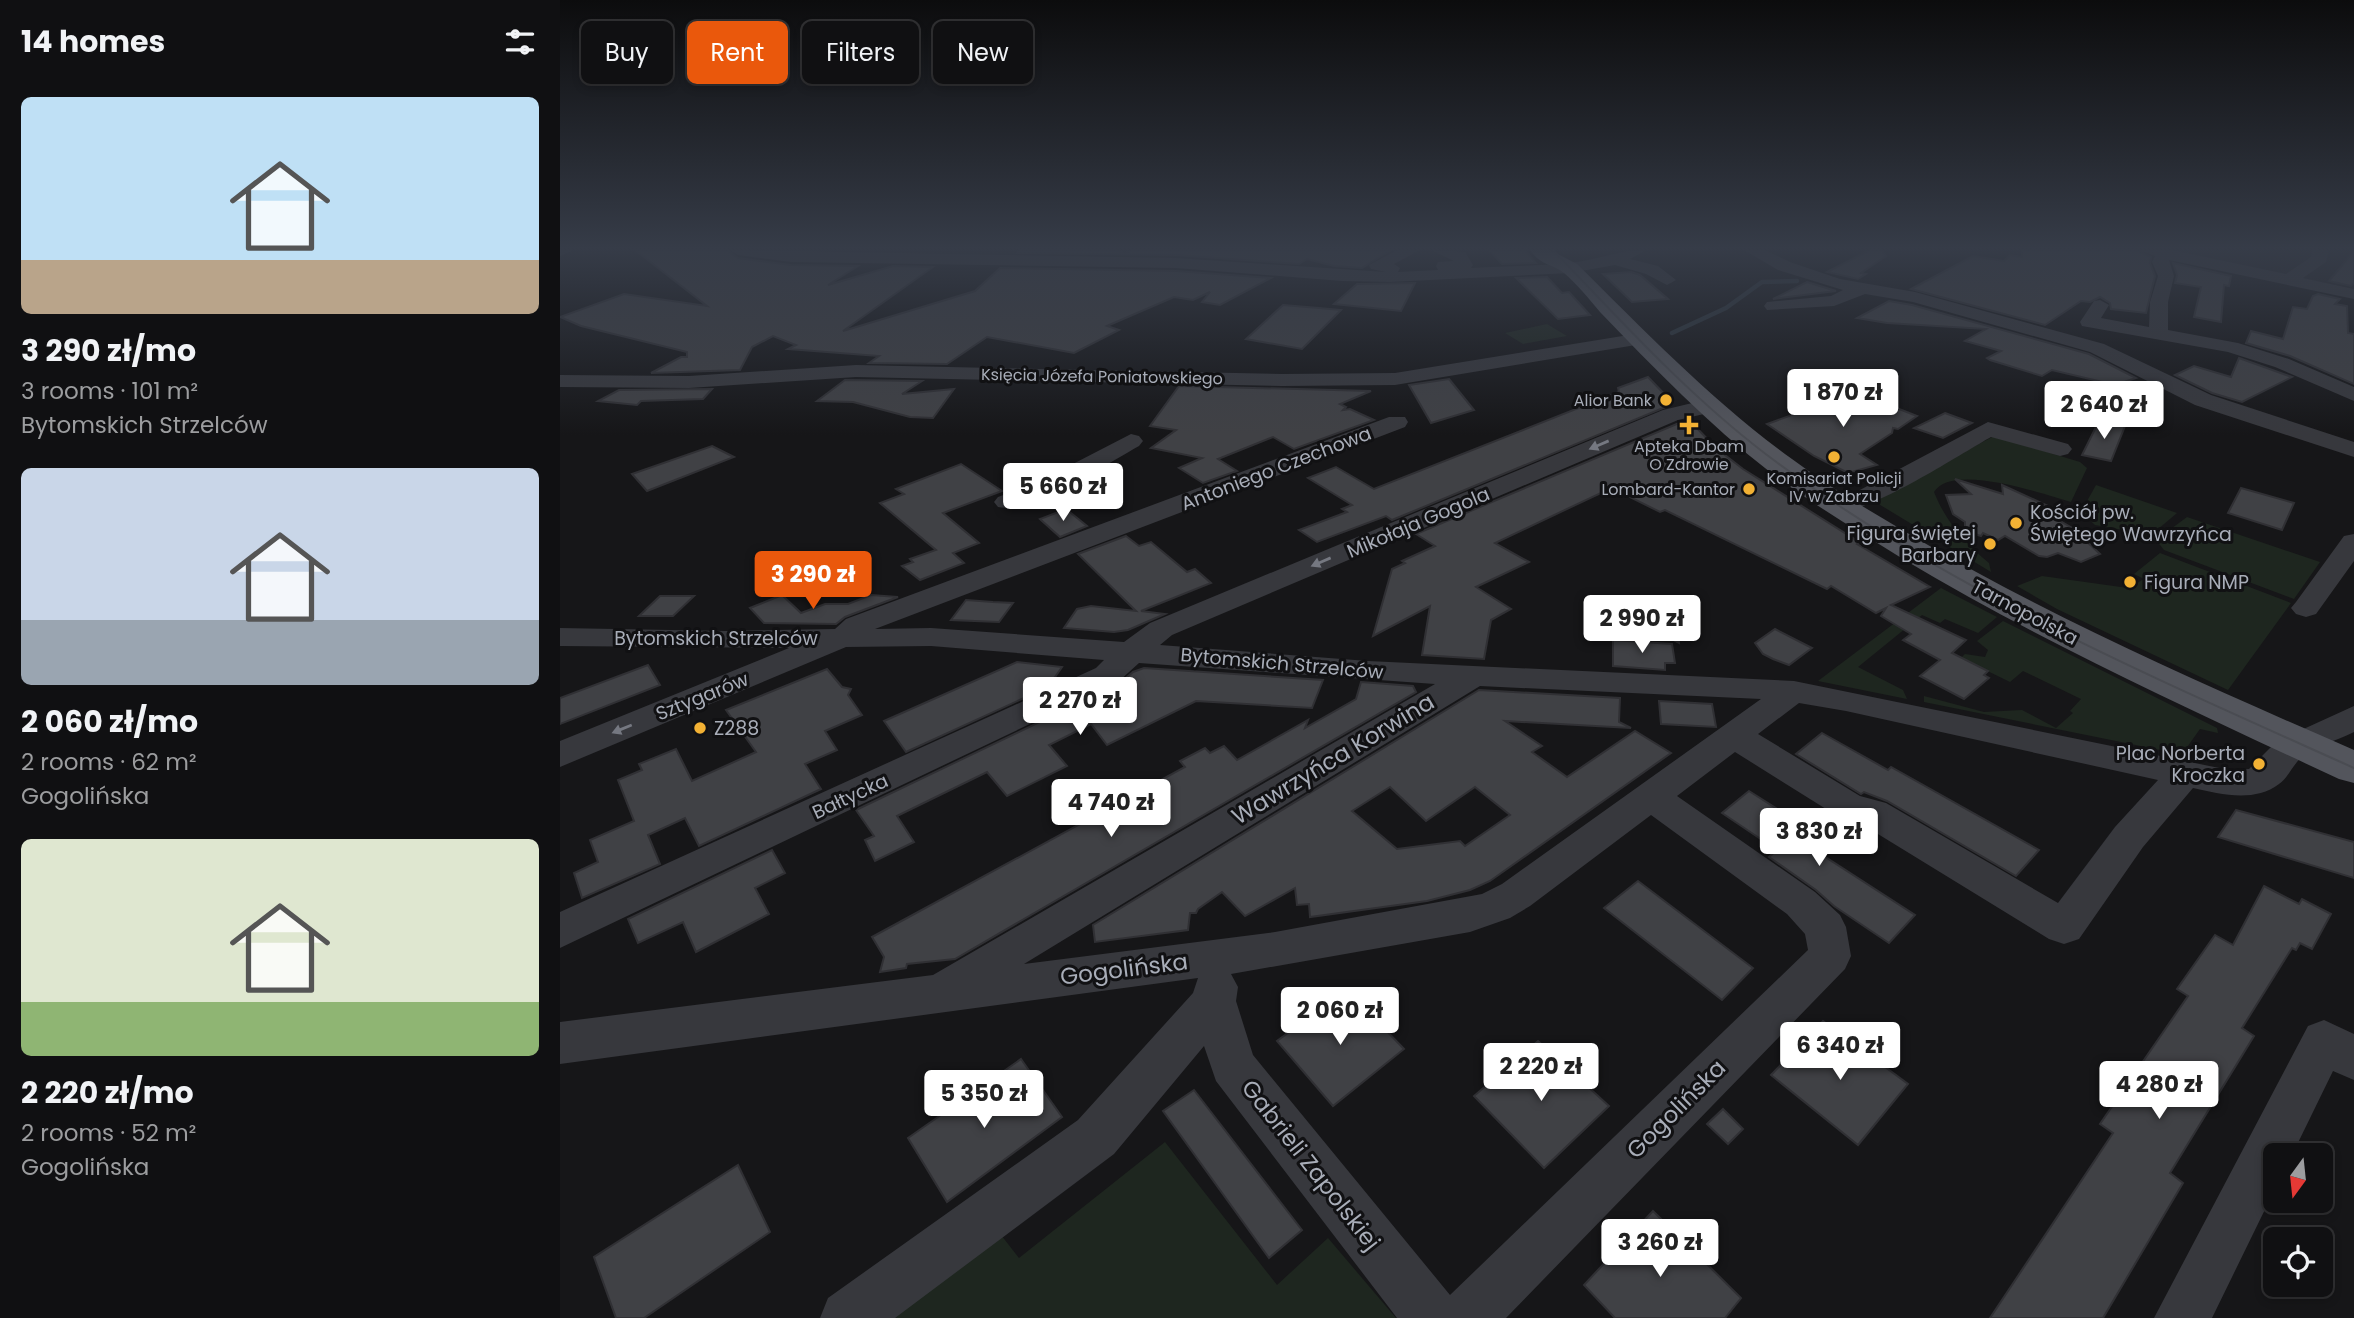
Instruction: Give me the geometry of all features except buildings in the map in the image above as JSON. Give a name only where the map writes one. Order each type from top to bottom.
[{"type":"main road","name":"Tarnopolska","points":[[1616,312],[1709,406],[1767,455],[1840,506],[2015,608],[2130,665],[2354,768]]},
{"type":"street","points":[[1969,312],[2075,340],[2115,355],[2203,400],[2354,450]]},
{"type":"street","points":[[2096,312],[2089,322],[2158,335],[2199,339],[2255,354],[2354,395]]},
{"type":"street","points":[[2158,335],[2159,312]]},
{"type":"street","name":"Księcia Józefa Poniatowskiego","points":[[560,381],[669,382],[856,371],[1268,380],[1395,379],[1641,339]]},
{"type":"street","name":"Mikołaja Gogola","points":[[1132,651],[1161,629],[1671,415],[1709,406]]},
{"type":"street","name":"Antoniego Czechowa","points":[[844,637],[857,625],[1397,422]]},
{"type":"street","points":[[1840,506],[1867,496],[1988,429],[2060,449]]},
{"type":"street","points":[[1007,502],[1047,487],[1131,441]]},
{"type":"street","points":[[2306,608],[2354,542]]},
{"type":"street","name":"Bytomskich Strzelców","points":[[560,637],[726,640],[844,637],[967,639],[1368,671],[1794,691]]},
{"type":"street","name":"Sztygarów","points":[[560,755],[844,637]]},
{"type":"street","name":"Bałtycka","points":[[560,931],[1107,675],[1132,651]]},
{"type":"street","name":"Wawrzyńca Korwina","points":[[939,992],[1473,676]]},
{"type":"street","points":[[1794,691],[1945,720],[2229,783],[2259,781],[2267,777],[2286,752],[2299,743],[2336,729],[2354,717]]},
{"type":"street","name":"Gogolińska","points":[[560,1043],[939,992],[1217,979],[1496,906],[1517,895],[1794,691]]},
{"type":"street","points":[[1734,735],[1847,804],[1873,813],[2064,927],[2112,859],[2184,775]]},
{"type":"street","name":"Gogolińska","points":[[1467,1318],[1830,956],[1825,927],[1801,903],[1651,796]]},
{"type":"street","points":[[848,1318],[1096,1137],[1217,979]]},
{"type":"street","name":"Gabrieli Zapolskiej","points":[[1217,979],[1233,1066],[1432,1318]]},
{"type":"street","points":[[2182,1318],[2339,1050]]},
{"type":"shaded area","points":[[1547,324],[1567,336],[1523,344],[1505,333]]},
{"type":"shaded area","points":[[1994,436],[2080,462],[2087,468],[2071,502],[2020,487],[1978,480],[1944,483],[1934,492],[1950,522],[1989,563],[1991,572],[1872,500]]},
{"type":"shaded area","points":[[2096,485],[2177,513],[2151,535],[2095,525],[2081,512]]},
{"type":"shaded area","points":[[2187,517],[2320,562],[2294,599],[2164,550],[2156,540]]},
{"type":"shaded area","points":[[2160,553],[2291,603],[2228,690],[2057,609],[2017,586],[2042,576],[2128,588],[2144,579],[2134,574]]},
{"type":"shaded area","points":[[1941,588],[1997,617],[1978,633],[1945,619],[1940,623],[1922,615],[1858,667],[1903,690],[1907,699],[1818,681]]},
{"type":"shaded area","points":[[2003,621],[2217,728],[2218,733],[2200,729],[2185,750],[2200,758],[1924,702],[1924,696],[1984,712],[2022,710],[2056,728],[2073,713],[2070,711],[2081,699],[2023,671],[2010,682],[1961,658],[1965,654],[1985,657],[1988,650],[1977,641]]},
{"type":"shaded area","points":[[1165,1142],[1277,1285],[1328,1238],[1396,1318],[871,1318],[994,1226],[1019,1258]]},
{"type":"waterway","points":[[1672,333],[1718,312]]},
{"type":"tram line","points":[[1612,312],[1656,357],[1738,432],[1835,503],[1905,548],[2052,628],[2202,700],[2354,768]]},
{"type":"place","name":"Alior Bank","points":[[1666,400]]},
{"type":"place","name":"Apteka Dbam O Zdrowie","points":[[1689,425]]},
{"type":"place","name":"Komisariat Policji IV w Zabrzu","points":[[1834,457]]},
{"type":"place","name":"Lombard-Kantor","points":[[1749,489]]},
{"type":"place","name":"Kościół pw. Świętego Wawrzyńca","points":[[2016,523]]},
{"type":"place","name":"Figura świętej Barbary","points":[[1990,544]]},
{"type":"place","name":"Figura NMP","points":[[2130,582]]},
{"type":"place","name":"Z288","points":[[700,728]]},
{"type":"place","name":"Plac Norberta Kroczka","points":[[2259,764]]}]
